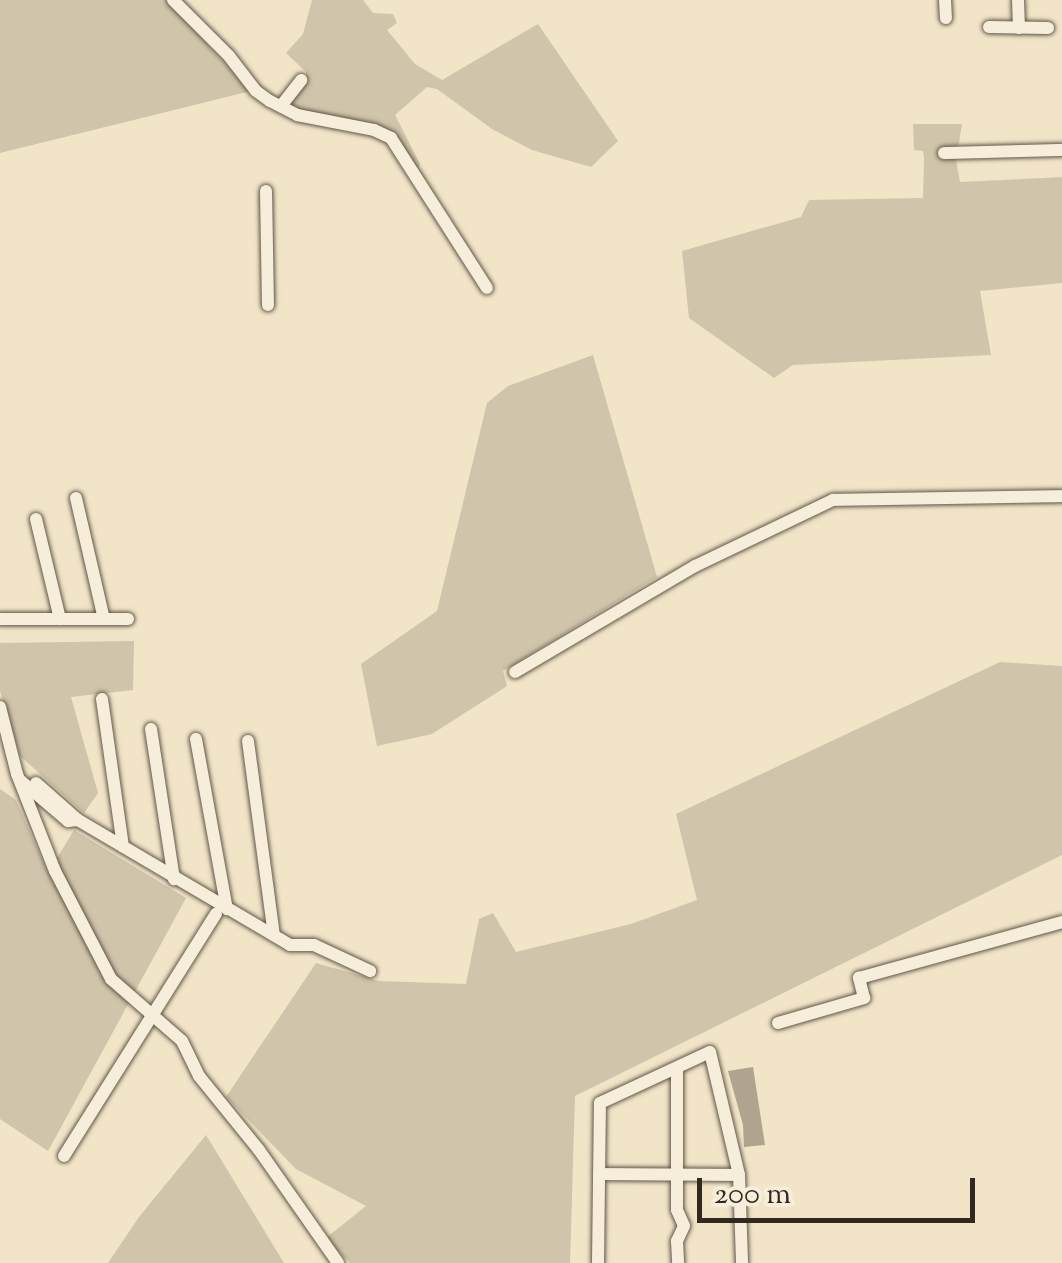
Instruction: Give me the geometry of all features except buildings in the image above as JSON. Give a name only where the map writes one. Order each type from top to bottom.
[{"type":"street","points":[[173,0],[256,91],[297,115],[374,130],[391,138],[487,288]]},
{"type":"street","points":[[945,0],[946,18]]},
{"type":"street","points":[[1018,0],[1019,28]]},
{"type":"street","points":[[989,27],[1048,28]]},
{"type":"street","points":[[280,106],[301,80]]},
{"type":"street","points":[[944,153],[1062,150]]},
{"type":"street","points":[[266,191],[268,305]]},
{"type":"street","points":[[515,672],[695,566],[833,500],[1062,496]]},
{"type":"street","points":[[76,498],[104,619]]},
{"type":"street","points":[[36,518],[60,619]]},
{"type":"street","points":[[0,618],[128,619]]},
{"type":"street","points":[[102,699],[123,847]]},
{"type":"street","points":[[0,707],[16,773],[55,871],[111,979],[182,1042],[200,1076],[259,1150],[338,1263]]},
{"type":"street","points":[[151,729],[174,879]]},
{"type":"street","points":[[64,1156],[222,912],[196,739]]},
{"type":"street","points":[[248,740],[274,935]]},
{"type":"street","points":[[16,773],[78,820],[222,912],[296,947],[322,948],[370,971]]},
{"type":"street","points":[[778,1023],[864,998],[859,978],[1062,922]]},
{"type":"street","points":[[598,1263],[600,1103],[710,1052],[739,1175],[742,1263]]},
{"type":"street","points":[[677,1068],[677,1210],[684,1226],[678,1241],[678,1263]]},
{"type":"street","points":[[599,1174],[739,1175]]},
{"type":"shaded area","points":[[0,0],[166,0],[251,91],[0,153]]},
{"type":"shaded area","points":[[312,0],[363,0],[373,13],[393,14],[397,23],[387,30],[415,64],[442,80],[538,24],[618,141],[591,167],[532,150],[492,129],[437,89],[427,87],[395,115],[420,164],[417,170],[397,145],[337,118],[287,106],[306,83],[306,72],[286,53],[303,34]]},
{"type":"shaded area","points":[[913,124],[962,124],[956,160],[960,182],[1062,177],[1062,283],[980,291],[991,355],[793,365],[774,378],[689,318],[682,251],[801,217],[809,200],[923,198],[924,158],[923,151],[914,150]]},
{"type":"shaded area","points":[[593,355],[657,577],[503,671],[507,686],[432,734],[377,746],[361,664],[437,611],[487,403],[508,386]]},
{"type":"shaded area","points":[[134,641],[133,690],[71,697],[98,793],[84,813],[20,756],[0,691],[0,643]]},
{"type":"shaded area","points":[[1000,662],[1062,666],[1062,855],[575,1096],[570,1263],[350,1263],[326,1238],[366,1206],[296,1169],[226,1097],[316,963],[379,981],[466,984],[479,919],[493,913],[516,952],[631,924],[697,900],[676,814]]},
{"type":"shaded area","points":[[0,789],[16,800],[48,873],[74,830],[186,898],[48,1151],[0,1119]]},
{"type":"shaded area","points":[[753,1067],[765,1145],[744,1147],[743,1125],[728,1071]]},
{"type":"shaded area","points":[[206,1135],[284,1263],[108,1263],[139,1217]]}]
